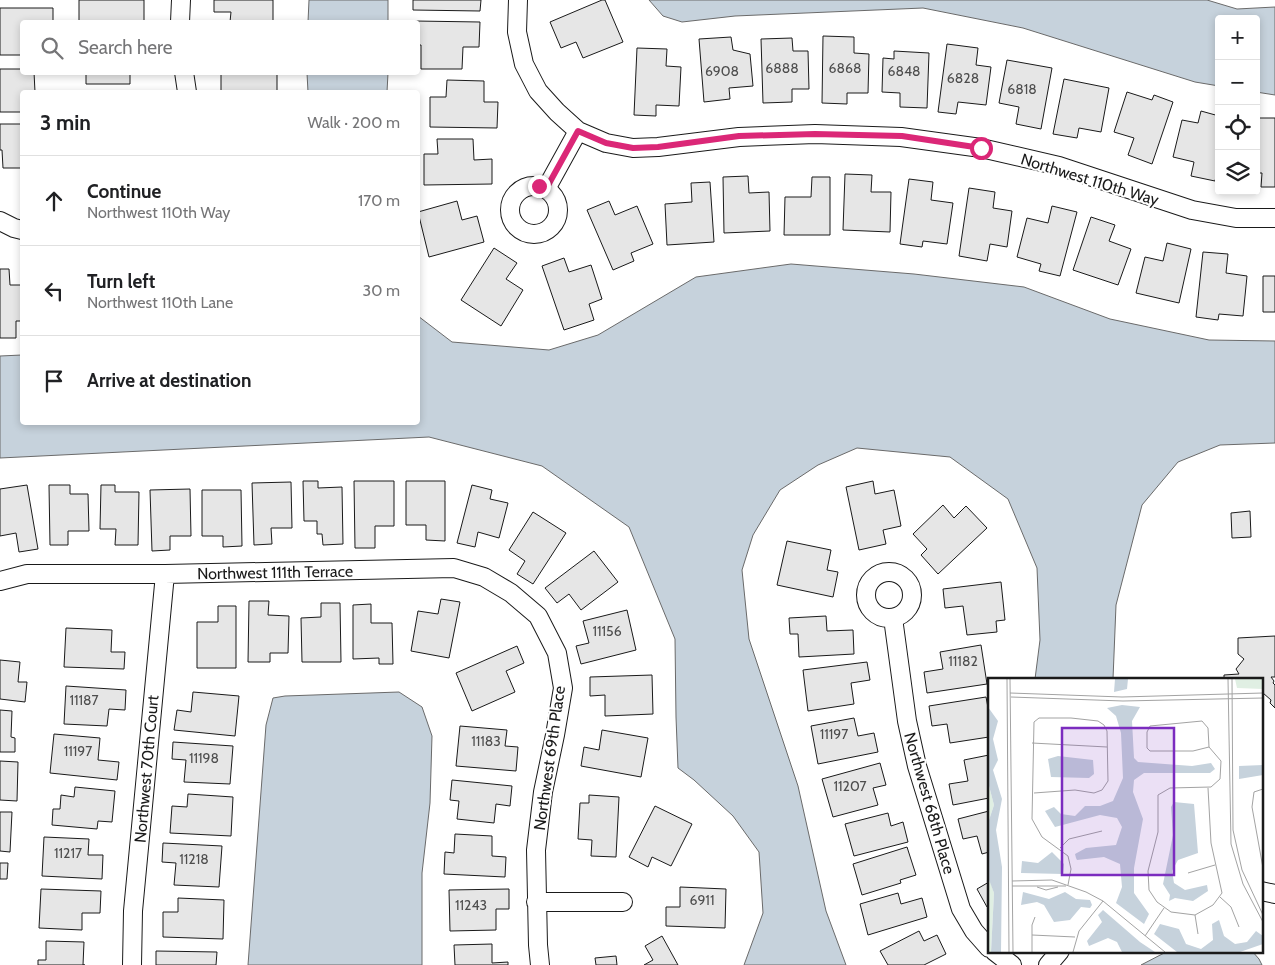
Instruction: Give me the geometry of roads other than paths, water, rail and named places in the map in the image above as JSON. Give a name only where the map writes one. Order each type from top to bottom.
[{"type":"street","points":[[180,20],[181,0]]},
{"type":"street","points":[[518,0],[517,32],[524,64],[538,91],[578,131],[546,189]]},
{"type":"street","points":[[184,75],[187,90]]},
{"type":"street","name":"Northwest 110th Way","points":[[578,131],[606,143],[633,148],[658,147],[739,136],[815,134],[902,136],[981,148],[1059,166],[1192,210],[1236,218],[1275,218]]},
{"type":"street","points":[[0,221],[20,230]]},
{"type":"street","name":"Northwest 111th Terrace","points":[[0,581],[27,574],[165,574],[454,568],[484,578],[511,593],[538,616]]},
{"type":"street","name":"Northwest 70th Court","points":[[132,965],[133,911],[165,574]]},
{"type":"street","name":"Northwest 69th Place","points":[[538,616],[557,652],[563,688],[543,792],[536,850],[536,902],[540,965]]},
{"type":"street","name":"Northwest 68th Place","points":[[892,618],[906,722],[916,766],[961,909],[974,930],[988,947]]},
{"type":"street","points":[[1262,891],[1275,894]]},
{"type":"street","points":[[536,902],[623,902]]},
{"type":"street","points":[[995,952],[1012,965]]},
{"type":"street","points":[[1048,965],[1059,952]]}]
